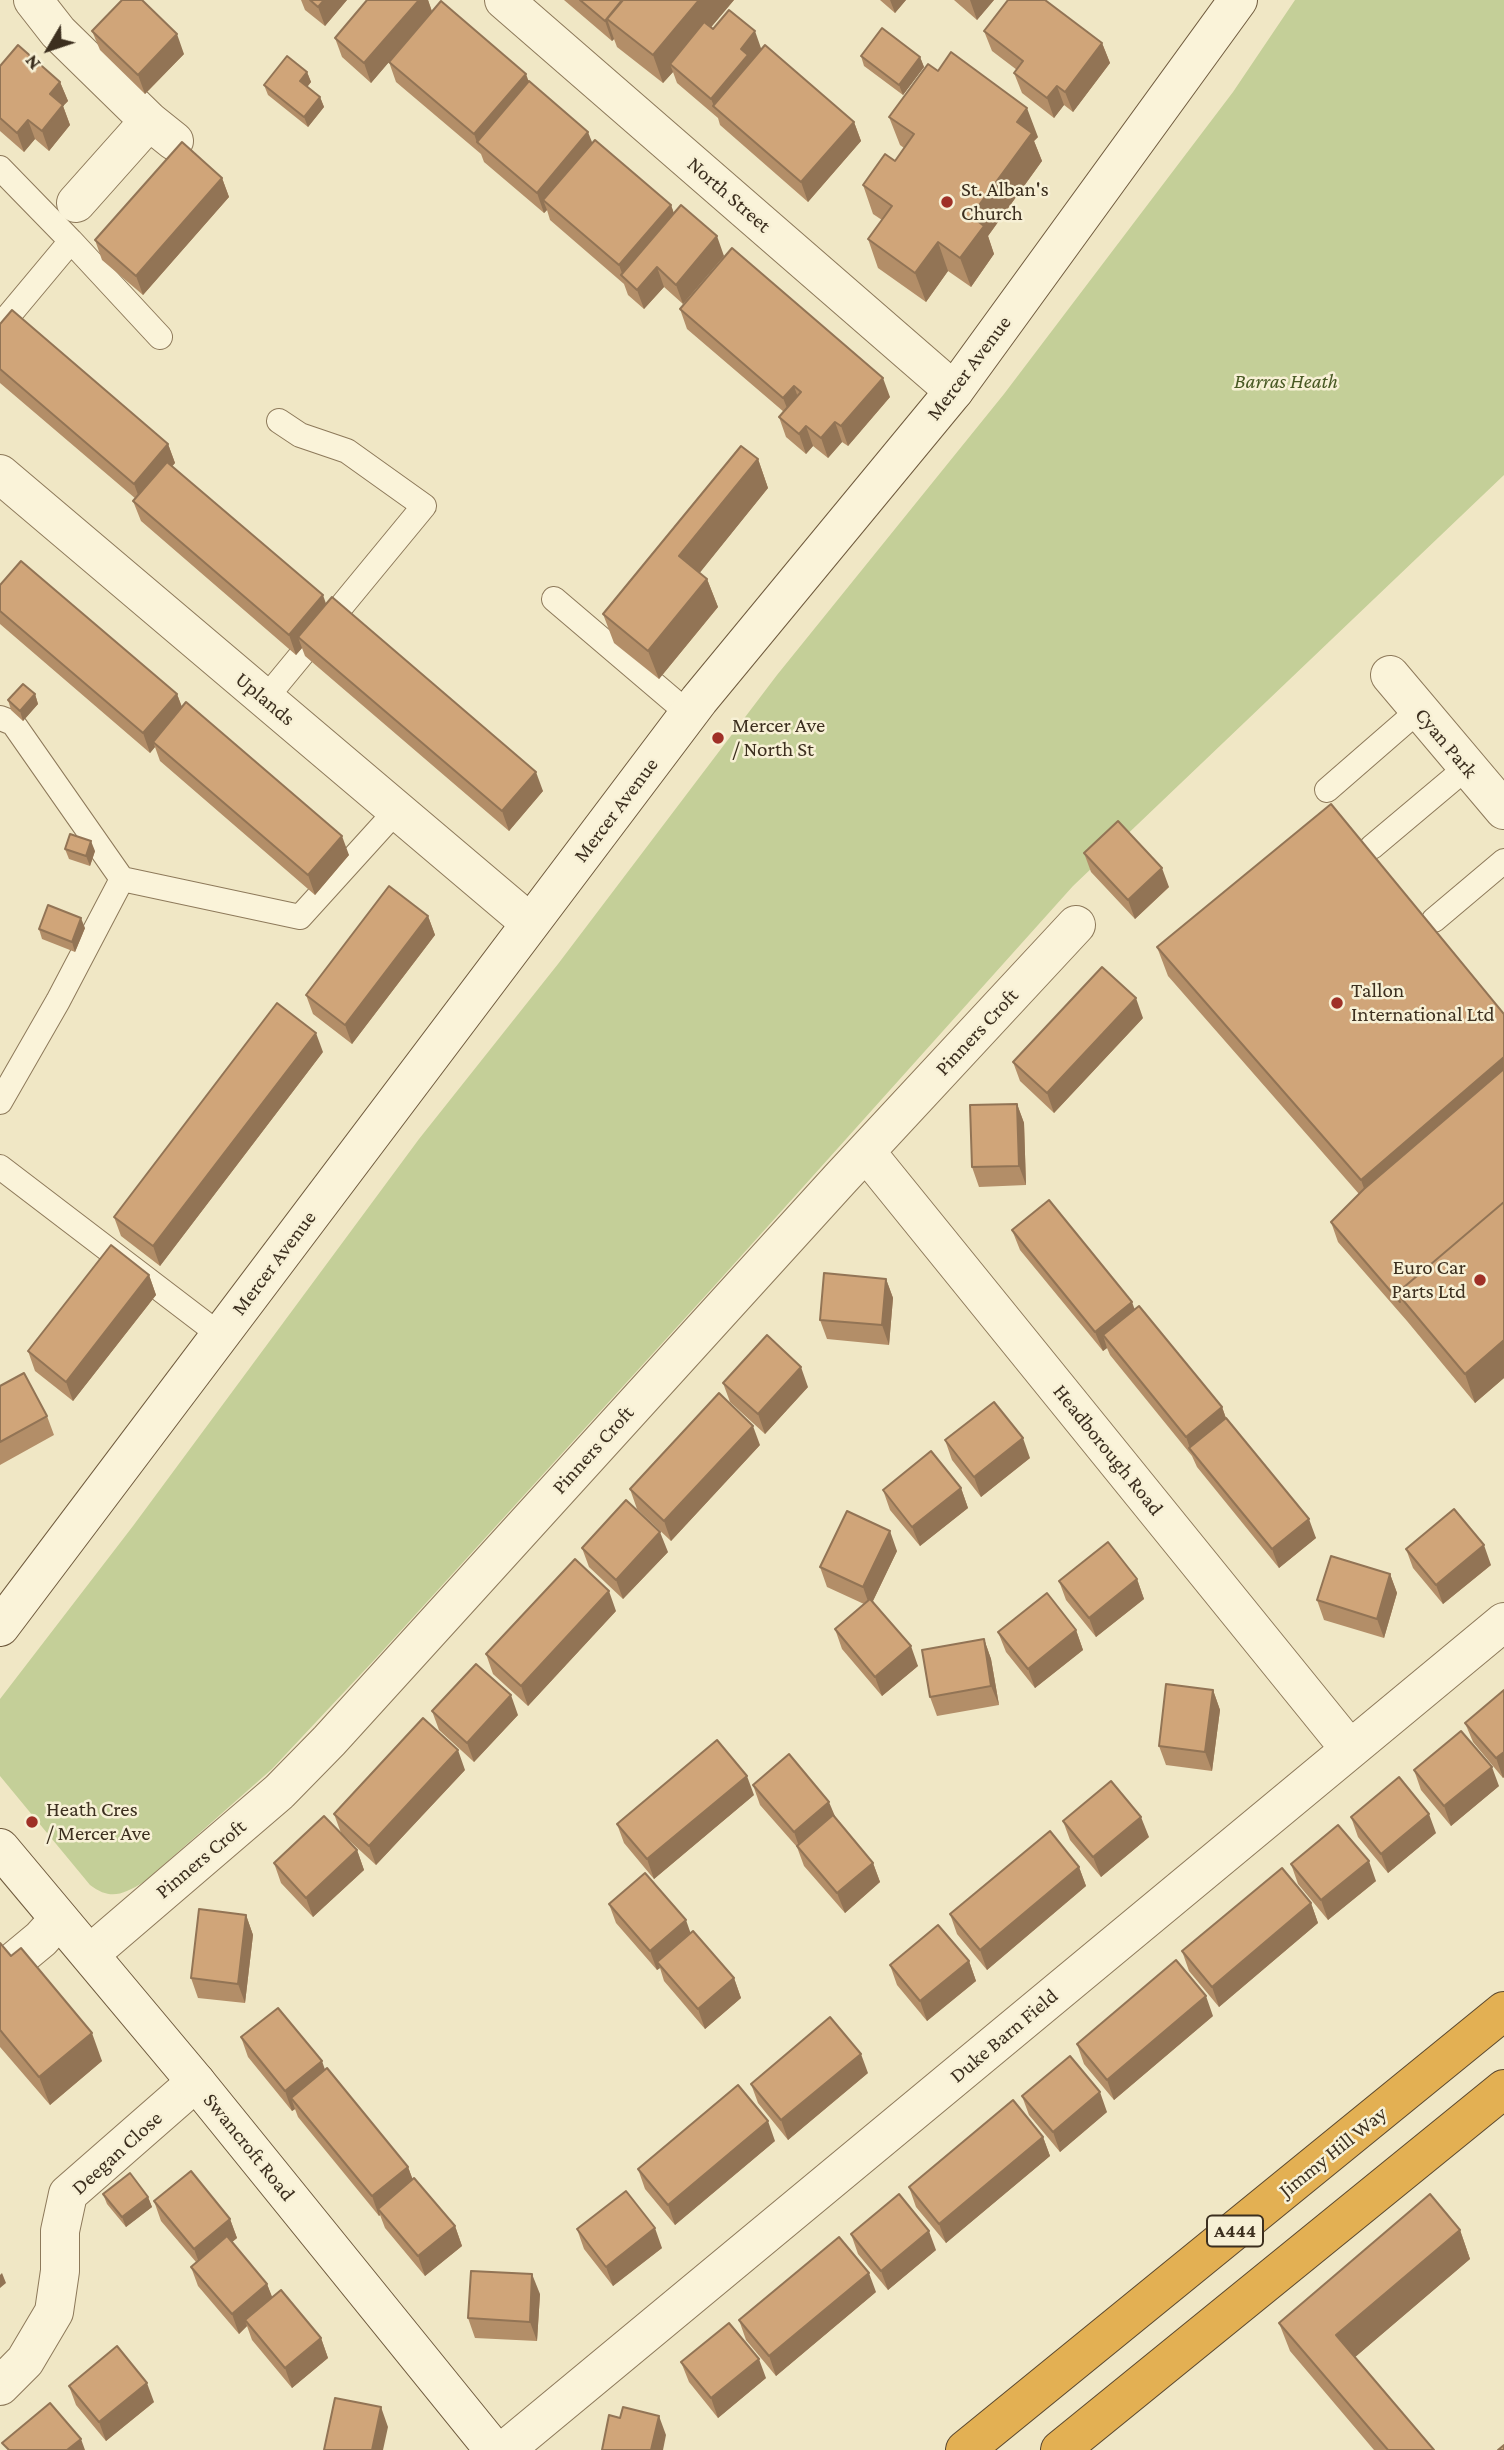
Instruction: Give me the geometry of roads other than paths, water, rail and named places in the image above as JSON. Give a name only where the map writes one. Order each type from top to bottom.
[{"type":"highway","name":"Jimmy Hill Way","points":[[965,2450],[1504,2011]]},
{"type":"highway","name":"A444","points":[[1060,2450],[1504,2089]]},
{"type":"street","points":[[33,0],[58,32],[162,131],[76,203]]},
{"type":"street","name":"North Street","points":[[504,0],[954,391]]},
{"type":"street","name":"Mercer Avenue","points":[[0,1627],[689,714],[954,391],[1238,0]]},
{"type":"street","name":"Uplands","points":[[6,493],[265,699],[530,923]]},
{"type":"street","name":"Cyan Park","points":[[1390,675],[1504,810]]},
{"type":"street","name":"Pinners Croft","points":[[90,1954],[279,1792],[329,1741],[1076,925]]},
{"type":"street","name":"Headborough Road","points":[[866,1152],[1349,1748]]},
{"type":"street","name":"Duke Barn Field","points":[[505,2450],[1504,1622]]},
{"type":"street","name":"Swancroft Road","points":[[0,1847],[196,2082],[494,2450]]},
{"type":"street","points":[[6,1968],[41,1939],[59,1919]]},
{"type":"street","name":"Deegan Close","points":[[0,2386],[25,2361],[54,2312],[60,2271],[60,2231],[68,2194],[196,2082]]},
{"type":"lane","points":[[0,168],[160,337]]},
{"type":"lane","points":[[0,326],[71,241]]},
{"type":"lane","points":[[265,699],[424,506],[347,451],[300,435],[279,421]]},
{"type":"lane","points":[[554,599],[689,714]]},
{"type":"lane","points":[[1327,790],[1419,710]]},
{"type":"lane","points":[[0,718],[13,723],[122,879],[300,916],[397,810]]},
{"type":"lane","points":[[1373,847],[1466,768]]},
{"type":"lane","points":[[1434,920],[1504,861]]},
{"type":"lane","points":[[0,1102],[58,1001],[122,879]]},
{"type":"lane","points":[[0,1167],[220,1335]]},
{"type":"place","name":"St. Alban's Church","points":[[947,202]]},
{"type":"place","name":"Mercer Ave / North St","points":[[718,738]]},
{"type":"place","name":"Tallon International Ltd","points":[[1337,1003]]},
{"type":"place","name":"Euro Car Parts Ltd","points":[[1480,1280]]},
{"type":"place","name":"Heath Cres / Mercer Ave","points":[[32,1822]]},
{"type":"park label","name":"Barras Heath","points":[[1286,382]]}]
